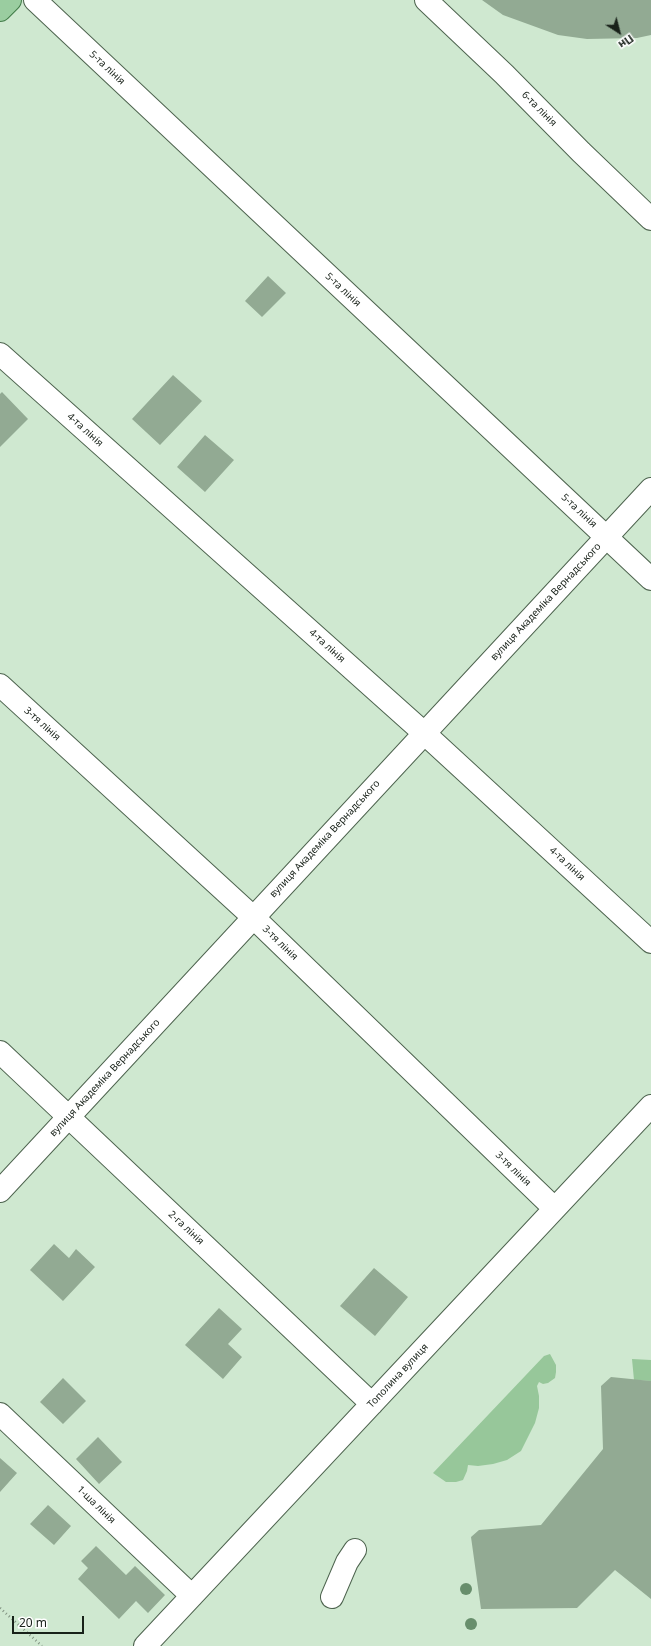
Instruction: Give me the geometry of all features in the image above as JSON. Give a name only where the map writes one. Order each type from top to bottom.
[{"type":"main road","points":[[0,10],[10,0]]},
{"type":"street","name":"5-та лінія","points":[[35,0],[651,579]]},
{"type":"street","name":"6-та лінія","points":[[426,0],[504,74],[581,152],[651,219]]},
{"type":"street","name":"4-та лінія","points":[[0,354],[424,733],[651,942]]},
{"type":"street","name":"вулиця Академіка Вернадського","points":[[0,1191],[651,489]]},
{"type":"street","name":"3-тя лінія","points":[[0,685],[253,917],[554,1208]]},
{"type":"street","name":"2-га лінія","points":[[0,1052],[372,1404]]},
{"type":"street","name":"Тополина вулиця","points":[[145,1646],[651,1106]]},
{"type":"street","name":"1-ша лінія","points":[[0,1414],[192,1596]]},
{"type":"street","points":[[332,1597],[355,1550]]},
{"type":"path","points":[[0,1608],[42,1646]]},
{"type":"green space","points":[[550,1354],[556,1365],[555,1378],[548,1383],[543,1384],[539,1382],[537,1386],[539,1408],[535,1423],[521,1451],[507,1460],[493,1464],[478,1466],[468,1465],[463,1480],[456,1482],[446,1482],[433,1473],[544,1356]]},
{"type":"green space","points":[[632,1359],[651,1360],[651,1381],[634,1380]]},
{"type":"building","points":[[482,0],[651,0],[651,35],[637,38],[587,39],[558,35],[503,15]]},
{"type":"building","points":[[268,276],[286,293],[262,317],[245,301]]},
{"type":"building","points":[[173,375],[202,401],[160,445],[132,419]]},
{"type":"building","points":[[2,392],[28,419],[0,447],[0,394]]},
{"type":"building","points":[[205,435],[234,460],[205,492],[177,467]]},
{"type":"building","points":[[54,1244],[69,1258],[76,1249],[95,1267],[63,1301],[30,1270]]},
{"type":"building","points":[[374,1268],[408,1297],[375,1336],[340,1306]]},
{"type":"building","points":[[219,1308],[242,1329],[228,1344],[242,1357],[223,1379],[185,1345]]},
{"type":"building","points":[[611,1377],[651,1381],[651,1599],[615,1570],[577,1608],[481,1609],[471,1537],[479,1530],[541,1525],[603,1449],[601,1386]]},
{"type":"building","points":[[63,1378],[86,1401],[63,1424],[40,1402]]},
{"type":"building","points":[[98,1437],[122,1462],[99,1484],[76,1459]]},
{"type":"building","points":[[0,1458],[17,1473],[0,1492]]},
{"type":"building","points":[[48,1505],[71,1526],[54,1545],[30,1524]]},
{"type":"building","points":[[96,1546],[126,1575],[135,1566],[165,1595],[148,1613],[136,1601],[119,1619],[78,1579],[88,1568],[81,1561]]}]
